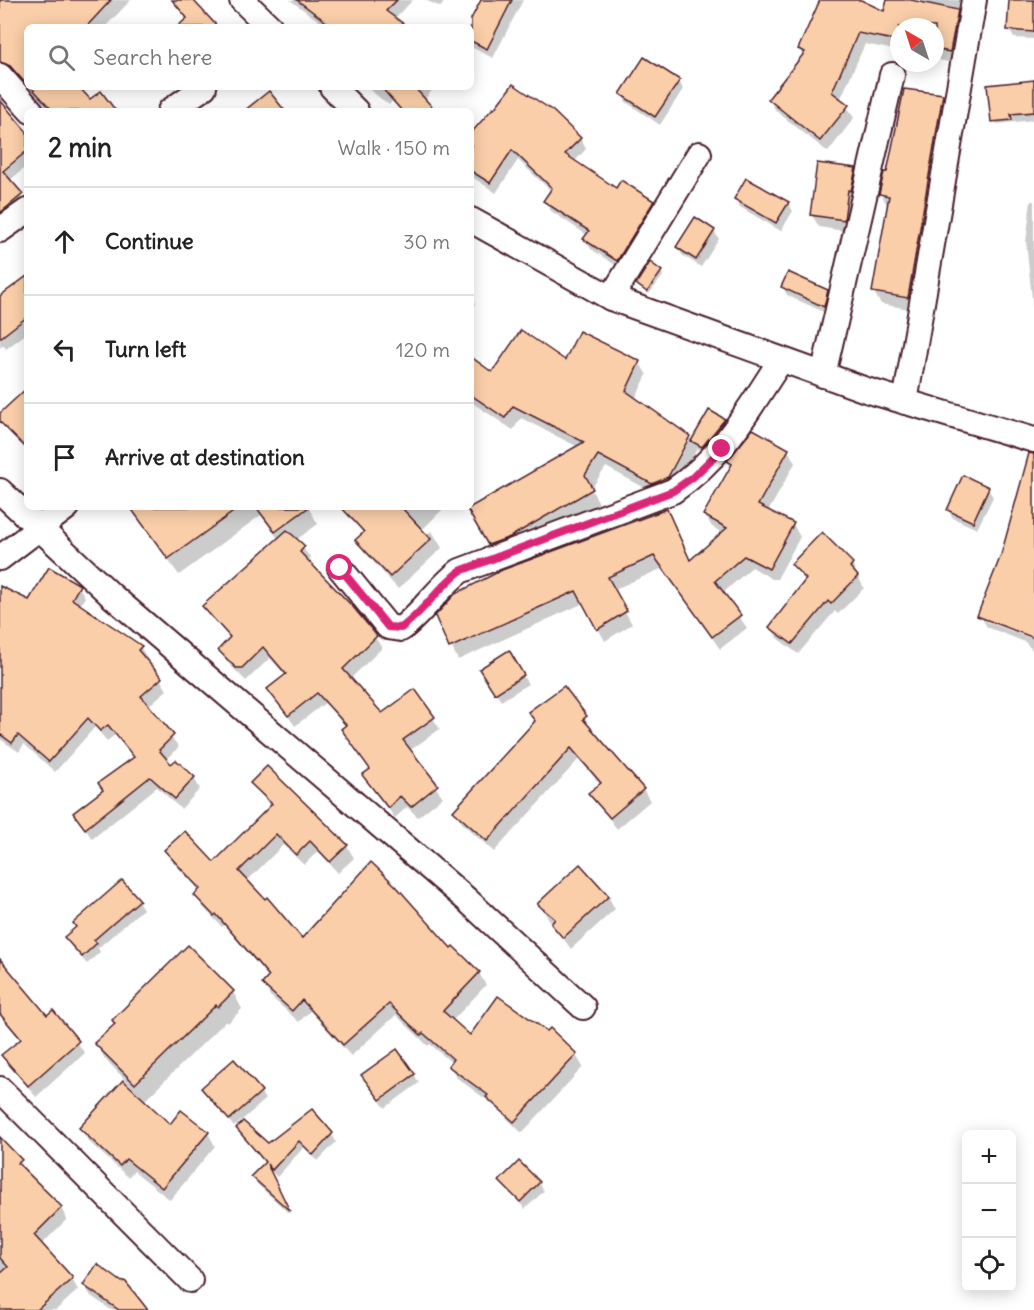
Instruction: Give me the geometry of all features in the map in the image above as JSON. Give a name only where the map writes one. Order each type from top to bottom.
[{"type":"street","points":[[242,0],[267,24]]},
{"type":"street","points":[[905,402],[974,0]]},
{"type":"street","points":[[823,375],[892,75]]},
{"type":"street","points":[[0,76],[28,108]]},
{"type":"street","points":[[174,108],[200,90]]},
{"type":"street","points":[[335,90],[353,108]]},
{"type":"street","points":[[611,298],[699,154]]},
{"type":"street","points":[[0,230],[24,213]]},
{"type":"street","points":[[474,222],[611,298],[823,375],[1034,440]]},
{"type":"street","points":[[340,568],[388,627],[401,628],[413,620],[439,588],[460,571],[673,491],[693,477],[722,449],[781,360]]},
{"type":"street","points":[[0,491],[112,596],[466,899],[583,1007]]},
{"type":"street","points":[[0,558],[62,510]]},
{"type":"street","points":[[0,1089],[190,1280]]},
{"type":"building","points":[[0,0],[111,0],[89,24],[24,24],[24,82],[10,66],[0,62]]},
{"type":"building","points":[[172,0],[193,0],[215,24],[180,24],[187,18]]},
{"type":"building","points":[[297,0],[397,0],[386,11],[404,24],[329,24]]},
{"type":"building","points":[[481,0],[512,0],[487,49],[474,42],[474,24],[471,24],[471,19]]},
{"type":"building","points":[[820,0],[861,0],[884,11],[887,0],[911,0],[958,10],[950,52],[944,51],[944,18],[890,18],[890,39],[858,33],[832,92],[849,105],[820,141],[768,99],[805,52],[798,49]]},
{"type":"building","points":[[1009,0],[1034,0],[1034,32],[1007,30]]},
{"type":"building","points":[[644,57],[680,80],[655,117],[620,94]]},
{"type":"building","points":[[1034,80],[1034,112],[1011,114],[1012,120],[991,122],[987,85]]},
{"type":"building","points":[[513,84],[553,111],[581,138],[565,154],[616,188],[621,180],[654,201],[617,261],[583,239],[589,231],[543,201],[552,188],[512,150],[490,183],[474,173],[474,130],[494,109]]},
{"type":"building","points":[[904,89],[943,94],[908,298],[872,292],[889,196],[879,194],[884,172],[887,172]]},
{"type":"building","points":[[34,90],[82,90],[90,99],[101,91],[114,108],[50,108]]},
{"type":"building","points":[[384,90],[417,90],[433,108],[399,108]]},
{"type":"building","points":[[269,91],[283,108],[248,108]]},
{"type":"building","points":[[0,100],[24,128],[24,154],[3,171],[23,194],[0,213]]},
{"type":"building","points":[[817,163],[856,168],[851,191],[848,190],[844,220],[810,215]]},
{"type":"building","points":[[746,178],[789,202],[776,223],[734,199]]},
{"type":"building","points":[[695,217],[715,230],[696,260],[676,247]]},
{"type":"building","points":[[650,262],[662,271],[647,292],[636,284]]},
{"type":"building","points":[[788,272],[828,290],[824,307],[781,287]]},
{"type":"building","points":[[24,278],[24,319],[0,338],[0,296]]},
{"type":"building","points":[[521,330],[565,360],[579,331],[640,361],[626,391],[690,436],[668,477],[652,484],[598,455],[585,475],[593,489],[510,537],[488,545],[468,510],[474,510],[474,505],[584,442],[513,406],[505,418],[474,397],[474,359],[492,372]]},
{"type":"building","points":[[24,391],[24,446],[0,422],[0,413]]},
{"type":"building","points":[[709,410],[725,419],[702,447],[691,441]]},
{"type":"building","points":[[753,429],[789,449],[758,505],[794,523],[769,569],[744,556],[715,581],[741,615],[712,637],[654,556],[608,577],[627,611],[597,630],[576,591],[449,648],[435,616],[455,594],[502,570],[667,509],[690,560],[727,528],[703,515],[732,464],[727,461]]},
{"type":"building","points":[[1029,453],[1034,454],[1034,638],[977,616],[1001,555]]},
{"type":"building","points":[[963,475],[989,487],[973,522],[947,510]]},
{"type":"building","points":[[132,510],[236,510],[168,559]]},
{"type":"building","points":[[258,510],[305,510],[275,532]]},
{"type":"building","points":[[344,510],[404,510],[431,539],[390,577],[355,540],[364,532]]},
{"type":"building","points":[[287,530],[305,546],[300,552],[353,607],[377,636],[343,669],[382,713],[415,689],[435,717],[403,740],[438,785],[411,807],[400,796],[388,808],[362,775],[370,769],[341,729],[346,725],[317,693],[288,716],[267,689],[286,674],[263,647],[242,668],[236,668],[218,650],[230,637],[202,606]]},
{"type":"building","points":[[822,532],[853,563],[850,567],[858,576],[831,604],[828,601],[792,644],[769,627],[806,579],[791,564]]},
{"type":"building","points":[[49,567],[80,585],[72,599],[142,646],[138,650],[162,678],[141,696],[174,735],[159,750],[171,764],[176,760],[195,777],[175,799],[150,777],[85,829],[73,813],[103,790],[98,783],[134,757],[108,725],[100,731],[88,718],[49,762],[18,735],[12,743],[0,734],[0,586],[29,600]]},
{"type":"building","points":[[509,650],[524,675],[495,694],[479,669]]},
{"type":"building","points":[[564,686],[587,716],[583,719],[644,789],[610,818],[588,793],[601,783],[571,748],[487,841],[453,811],[535,721],[528,712]]},
{"type":"building","points":[[267,766],[348,845],[330,862],[310,841],[296,855],[276,834],[239,871],[265,899],[267,897],[302,938],[371,862],[396,886],[451,948],[453,946],[480,972],[443,1011],[470,1035],[498,996],[547,1031],[550,1028],[577,1054],[514,1122],[486,1097],[488,1095],[448,1066],[453,1059],[423,1033],[421,1035],[389,1004],[343,1045],[302,1000],[292,1011],[262,984],[269,976],[216,914],[214,916],[194,895],[200,889],[164,850],[185,831],[214,862],[272,804],[250,783]]},
{"type":"building","points":[[580,864],[609,896],[563,938],[551,924],[555,919],[537,904]]},
{"type":"building","points":[[122,880],[140,900],[94,940],[97,943],[82,957],[64,937],[76,927],[73,923]]},
{"type":"building","points":[[188,945],[234,991],[218,1007],[216,1005],[135,1084],[94,1043],[115,1024],[112,1020]]},
{"type":"building","points":[[0,959],[47,1015],[53,1010],[79,1041],[28,1086],[1,1055],[21,1039],[0,1014]]},
{"type":"building","points":[[397,1049],[415,1074],[380,1100],[361,1075]]},
{"type":"building","points":[[234,1059],[262,1091],[229,1120],[201,1088]]},
{"type":"building","points":[[123,1080],[170,1124],[181,1110],[209,1132],[162,1188],[126,1159],[120,1166],[79,1128]]},
{"type":"building","points":[[312,1109],[333,1133],[313,1155],[299,1141],[272,1170],[267,1164],[290,1211],[251,1176],[265,1162],[236,1128],[243,1121],[268,1143]]},
{"type":"building","points":[[0,1137],[22,1160],[18,1163],[62,1207],[34,1235],[73,1278],[37,1310],[0,1310],[0,1274],[8,1267],[0,1258]]},
{"type":"building","points":[[519,1161],[540,1182],[520,1202],[499,1181]]},
{"type":"building","points":[[97,1264],[122,1282],[125,1281],[148,1310],[119,1310],[83,1285]]},
{"type":"route","points":[[340,568],[388,627],[401,628],[413,620],[439,588],[460,571],[673,491],[693,477],[722,449]]}]
